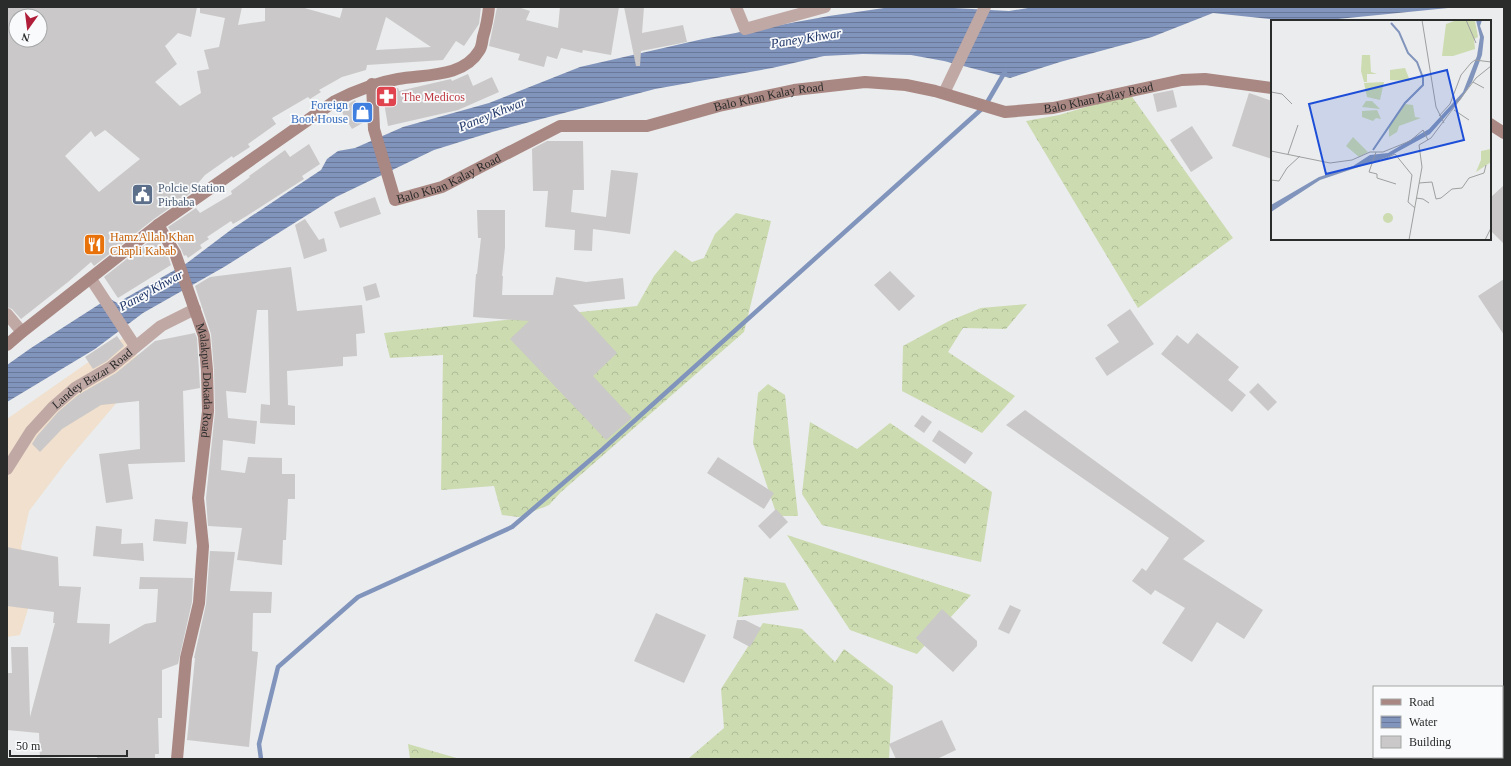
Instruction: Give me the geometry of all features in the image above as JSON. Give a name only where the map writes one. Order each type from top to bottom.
[{"type":"street","points":[[7,345],[158,225],[335,101],[372,84],[431,75],[461,68],[473,59],[480,50],[488,18],[489,7]]},
{"type":"street","points":[[736,7],[745,29],[825,7]]},
{"type":"street","points":[[944,93],[985,7]]},
{"type":"street","name":"Balo Khan Kalay Road","points":[[372,84],[374,129],[395,200],[442,187],[560,126],[647,126],[719,106],[794,90],[865,82],[906,85],[944,93],[1005,112],[1053,108],[1182,80],[1205,79],[1271,88]]},
{"type":"street","points":[[1491,125],[1504,133]]},
{"type":"street","name":"Malakpur Dokada Road","points":[[158,225],[175,253],[195,309],[204,336],[208,370],[208,411],[198,498],[203,546],[199,603],[186,658],[177,759]]},
{"type":"street","points":[[91,279],[136,346]]},
{"type":"street","name":"Landey Bazar Road","points":[[7,469],[31,431],[53,407],[75,388],[111,367],[161,326],[195,309]]},
{"type":"street","points":[[7,314],[22,332]]},
{"type":"shaded area","points":[[123,338],[145,365],[136,380],[66,462],[29,511],[21,547],[34,589],[20,635],[7,637],[7,419]]},
{"type":"green space","points":[[1130,94],[1233,238],[1138,308],[1026,121],[1059,115]]},
{"type":"green space","points":[[736,213],[771,221],[744,332],[561,492],[549,505],[519,517],[502,515],[494,486],[441,490],[443,355],[390,358],[384,333],[637,306],[654,276],[675,250],[692,262],[704,258],[715,234]]},
{"type":"green space","points":[[1027,304],[1006,329],[963,328],[948,352],[1015,396],[982,433],[902,391],[903,346],[949,321],[981,308]]},
{"type":"green space","points":[[768,384],[785,395],[798,516],[777,516],[753,443],[758,393]]},
{"type":"green space","points":[[810,422],[857,449],[890,423],[992,492],[981,562],[822,525],[802,494]]},
{"type":"green space","points":[[787,535],[971,595],[917,654],[850,630]]},
{"type":"green space","points":[[744,577],[785,583],[799,610],[738,617]]},
{"type":"green space","points":[[763,623],[802,629],[835,662],[844,649],[893,686],[889,759],[688,759],[724,728],[721,689]]},
{"type":"green space","points":[[408,744],[460,759],[410,759]]},
{"type":"water","name":"Paney Khwar","points":[[891,7],[935,7],[1009,11],[1034,7],[1458,7],[1328,20],[1279,20],[1213,13],[1152,37],[1060,62],[1010,78],[944,61],[911,55],[863,54],[824,56],[772,68],[655,89],[492,132],[434,150],[336,197],[224,267],[143,313],[95,349],[7,402],[7,365],[109,298],[117,303],[187,263],[232,229],[321,170],[327,159],[338,151],[355,148],[403,127],[489,103],[580,67],[703,39],[829,16]]},
{"type":"building","points":[[7,7],[197,7],[191,37],[178,33],[165,46],[177,64],[155,82],[180,106],[201,93],[197,71],[209,69],[204,50],[219,47],[225,18],[200,13],[200,7],[242,7],[238,25],[265,21],[265,7],[301,7],[340,18],[343,7],[481,7],[479,24],[464,46],[456,41],[443,60],[367,65],[366,70],[342,77],[319,90],[321,92],[310,99],[308,97],[272,118],[276,124],[248,144],[250,147],[233,158],[232,156],[205,175],[188,195],[154,219],[94,266],[91,262],[21,319],[12,309],[7,307]],"holes":[[[386,17],[431,47],[376,50]],[[105,130],[140,159],[99,192],[65,156],[91,131],[95,137]]]},
{"type":"building","points":[[497,7],[518,7],[530,11],[526,20],[558,28],[560,7],[619,7],[611,55],[583,50],[582,53],[561,48],[557,59],[547,56],[544,67],[518,60],[520,54],[489,46]]},
{"type":"building","points":[[624,7],[644,7],[642,33],[683,25],[687,42],[641,51],[640,66],[636,66]]},
{"type":"building","points":[[468,74],[473,86],[492,77],[499,92],[458,110],[388,126],[382,91],[398,88],[399,91],[451,79],[452,81]]},
{"type":"building","points":[[1173,90],[1177,107],[1157,112],[1153,94]]},
{"type":"building","points":[[1249,93],[1271,101],[1271,159],[1232,146]]},
{"type":"building","points":[[355,100],[366,121],[352,129],[340,109]]},
{"type":"building","points":[[1192,126],[1213,158],[1191,172],[1170,140]]},
{"type":"building","points":[[547,141],[583,141],[584,190],[573,190],[571,212],[606,217],[611,170],[638,173],[630,234],[593,229],[592,251],[574,250],[575,230],[545,227],[548,191],[533,191],[532,149]]},
{"type":"building","points":[[309,144],[320,164],[302,176],[304,179],[233,224],[231,221],[207,237],[209,239],[200,245],[202,248],[188,258],[186,255],[184,256],[168,227],[196,208],[200,213],[232,194],[231,191],[250,177],[249,176],[285,150],[290,157]]},
{"type":"building","points":[[1504,185],[1504,244],[1491,231],[1491,197]]},
{"type":"building","points":[[375,197],[381,214],[340,228],[334,212]]},
{"type":"building","points":[[477,210],[505,210],[505,247],[502,295],[553,295],[556,277],[586,282],[623,278],[625,299],[573,305],[617,353],[593,376],[632,418],[606,440],[510,339],[529,321],[473,317],[476,274],[481,238],[478,238]]},
{"type":"building","points":[[305,219],[319,240],[324,238],[327,251],[304,259],[295,225]]},
{"type":"building","points":[[156,236],[168,256],[171,265],[118,298],[104,277]]},
{"type":"building","points":[[291,267],[297,311],[362,305],[365,333],[356,334],[357,356],[343,357],[343,366],[287,371],[288,405],[295,406],[295,425],[260,423],[261,404],[270,405],[268,310],[257,310],[246,393],[226,391],[228,418],[257,421],[255,444],[223,440],[221,470],[245,473],[248,457],[282,458],[282,474],[295,474],[295,499],[288,499],[286,540],[283,540],[282,565],[237,560],[242,528],[208,526],[206,498],[215,412],[214,370],[211,334],[195,286],[210,277]]},
{"type":"building","points":[[890,271],[915,296],[899,311],[874,285]]},
{"type":"building","points":[[1504,279],[1504,335],[1478,296]]},
{"type":"building","points":[[376,283],[380,297],[366,301],[363,287]]},
{"type":"building","points":[[1130,309],[1154,344],[1107,376],[1095,358],[1119,342],[1107,325]]},
{"type":"building","points":[[195,333],[197,338],[200,388],[183,391],[185,462],[128,464],[133,499],[106,503],[99,454],[140,449],[139,401],[101,405],[62,429],[40,452],[32,444],[58,412],[78,395],[116,373],[155,341]]},
{"type":"building","points":[[1197,333],[1239,367],[1228,380],[1246,395],[1232,412],[1161,354],[1177,335],[1188,344]]},
{"type":"building","points":[[117,336],[124,346],[107,361],[93,369],[85,357]]},
{"type":"building","points":[[1258,383],[1277,402],[1268,411],[1249,392]]},
{"type":"building","points":[[1025,410],[1205,541],[1183,559],[1263,610],[1244,639],[1217,622],[1192,662],[1162,643],[1185,608],[1155,590],[1151,595],[1132,581],[1142,568],[1146,571],[1169,538],[1006,425]]},
{"type":"building","points":[[922,415],[932,422],[924,433],[914,426]]},
{"type":"building","points":[[939,430],[973,453],[965,464],[932,441]]},
{"type":"building","points":[[718,457],[774,493],[764,509],[707,473]]},
{"type":"building","points":[[776,509],[788,522],[770,539],[758,526]]},
{"type":"building","points":[[155,519],[188,522],[186,544],[153,541]]},
{"type":"building","points":[[96,526],[122,529],[121,544],[143,543],[144,561],[93,556]]},
{"type":"building","points":[[7,547],[58,557],[59,586],[81,587],[77,623],[110,624],[109,644],[145,624],[156,622],[158,589],[139,589],[140,577],[193,578],[192,602],[178,664],[162,670],[162,718],[158,718],[159,754],[155,754],[155,759],[97,759],[97,756],[40,758],[39,733],[7,730],[7,673],[12,673],[11,647],[28,647],[30,717],[55,623],[53,623],[54,612],[7,606]]},
{"type":"building","points":[[210,551],[235,552],[230,591],[272,592],[271,613],[253,613],[252,651],[258,652],[249,747],[187,740],[194,658],[206,604]]},
{"type":"building","points":[[1010,605],[1021,610],[1009,634],[998,629]]},
{"type":"building","points":[[942,609],[977,641],[977,646],[953,672],[916,638]]},
{"type":"building","points":[[656,613],[706,635],[684,683],[634,661]]},
{"type":"building","points":[[737,620],[745,620],[761,628],[750,647],[733,638]]},
{"type":"building","points":[[942,720],[956,750],[937,759],[896,759],[889,744]]},
{"type":"waterway","points":[[261,759],[259,744],[278,667],[358,597],[512,527],[603,449],[985,106],[1006,70]]},
{"type":"place","name":"The Medicos","points":[[387,97]]},
{"type":"place","name":"Foreign Boot House","points":[[363,112]]},
{"type":"place","name":"Polcie Station Pirbaba","points":[[142,195]]},
{"type":"place","name":"HamzAllah Khan Chapli Kabab","points":[[94,244]]}]
